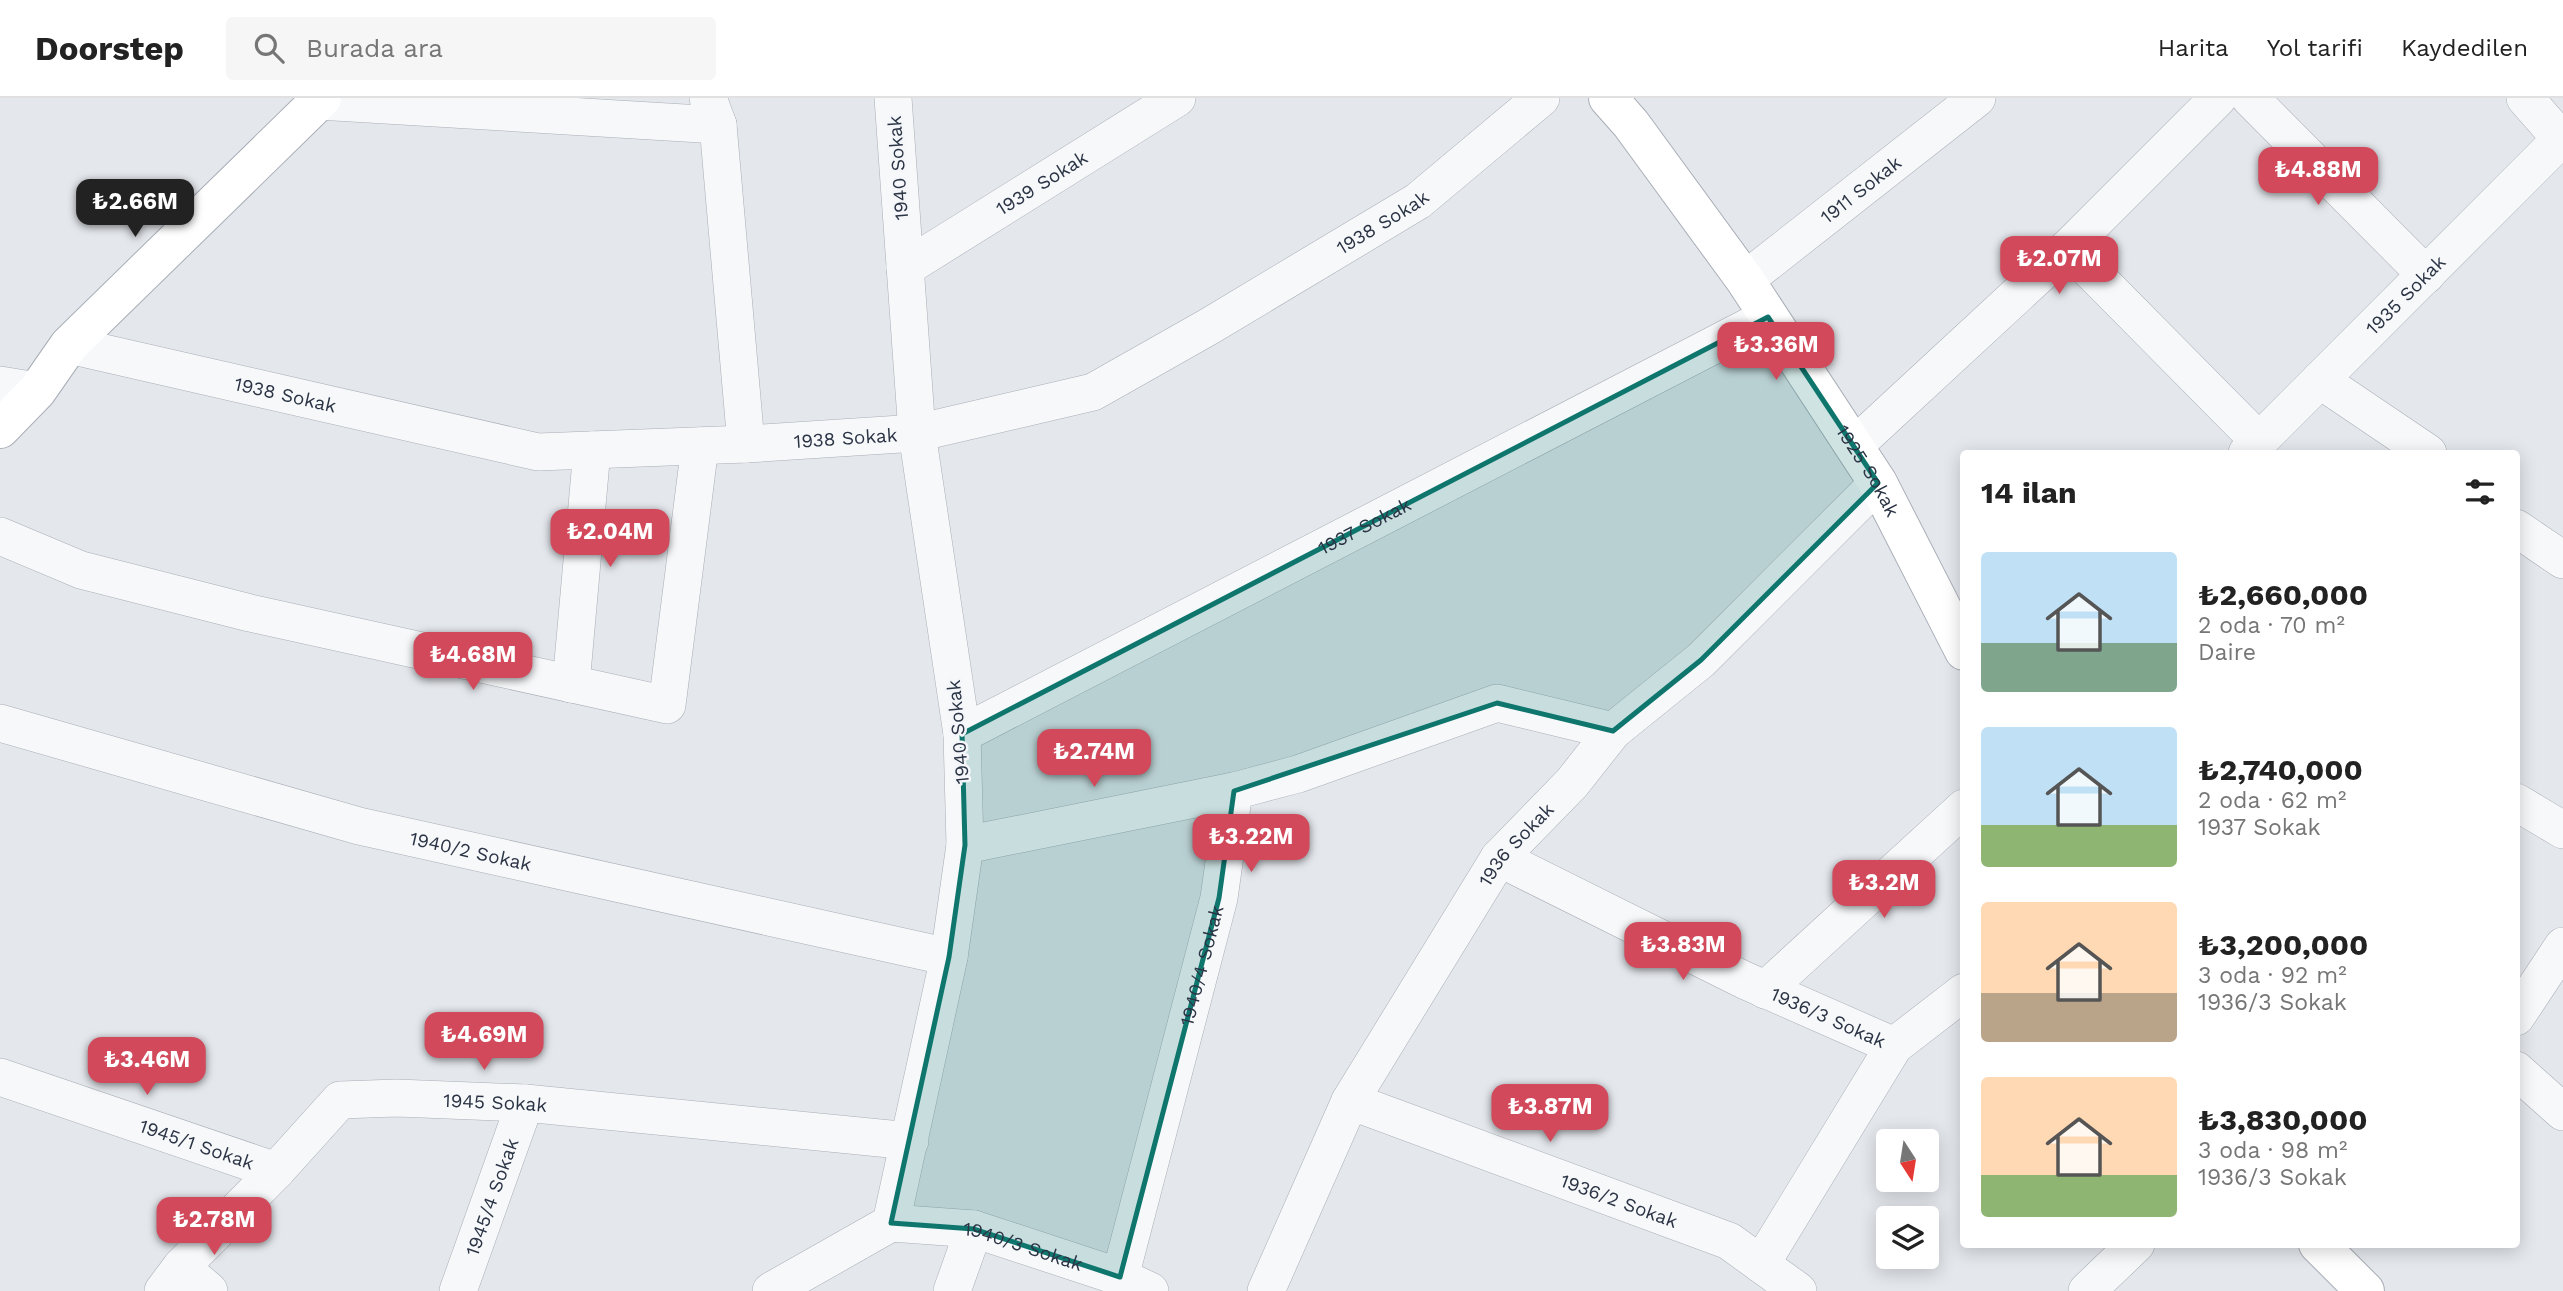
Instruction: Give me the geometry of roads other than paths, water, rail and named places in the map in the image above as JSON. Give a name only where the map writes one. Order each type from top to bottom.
[{"type":"street","name":"1940 Sokak","points":[[891,1223],[949,957],[965,845],[962,734],[917,433],[893,98]]},
{"type":"street","name":"1939 Sokak","points":[[905,268],[1177,98]]},
{"type":"street","name":"1938 Sokak","points":[[69,345],[538,452],[746,444],[917,433],[1093,392],[1208,327],[1418,201],[1541,98]]},
{"type":"street","name":"1925 Sokak","points":[[1608,98],[1631,124],[1745,281],[1878,483],[1960,643]]},
{"type":"street","name":"1911 Sokak","points":[[1745,281],[1977,98]]},
{"type":"street","points":[[1854,446],[2068,248],[2218,98]]},
{"type":"street","points":[[2250,98],[2426,275]]},
{"type":"street","points":[[2525,98],[2562,138]]},
{"type":"street","points":[[0,429],[37,391],[69,345],[320,99],[713,111],[746,444]]},
{"type":"street","name":"1935 Sokak","points":[[2253,447],[2562,138]]},
{"type":"street","points":[[2068,248],[2253,447]]},
{"type":"street","name":"1937 Sokak","points":[[962,734],[1768,317]]},
{"type":"street","points":[[2320,380],[2424,450]]},
{"type":"street","points":[[0,385],[37,391]]},
{"type":"street","points":[[0,536],[81,570],[250,613],[667,705],[700,446]]},
{"type":"street","points":[[571,684],[592,450]]},
{"type":"street","name":"1936 Sokak","points":[[1266,1291],[1350,1101],[1499,858],[1572,783],[1613,731],[1702,660],[1878,483]]},
{"type":"street","points":[[2520,532],[2563,560]]},
{"type":"street","points":[[965,845],[1234,791],[1298,774],[1497,703],[1613,731]]},
{"type":"street","name":"1940/2 Sokak","points":[[0,723],[359,826],[949,957]]},
{"type":"street","name":"1940/4 Sokak","points":[[1135,1284],[1219,898],[1234,791]]},
{"type":"street","points":[[2520,804],[2563,830]]},
{"type":"street","points":[[1765,990],[1960,811]]},
{"type":"street","name":"1936/3 Sokak","points":[[1499,858],[1765,990],[1894,1046]]},
{"type":"street","points":[[2520,1011],[2563,946]]},
{"type":"street","points":[[1760,1264],[1894,1046],[1960,995]]},
{"type":"street","points":[[2520,1074],[2563,1112]]},
{"type":"street","name":"1945/1 Sokak","points":[[0,1077],[276,1171]]},
{"type":"street","name":"1945 Sokak","points":[[172,1279],[340,1100],[397,1098],[525,1103],[910,1141]]},
{"type":"street","name":"1936/2 Sokak","points":[[1350,1101],[1729,1241],[1798,1291]]},
{"type":"street","name":"1945/4 Sokak","points":[[458,1291],[525,1103]]},
{"type":"street","points":[[771,1291],[891,1223]]},
{"type":"street","name":"1940/3 Sokak","points":[[891,1223],[974,1229],[1135,1284]]},
{"type":"street","points":[[952,1291],[974,1229]]},
{"type":"street","points":[[2087,1291],[2132,1248]]},
{"type":"street","points":[[2328,1248],[2365,1291]]},
{"type":"street","points":[[172,1279],[209,1291]]}]
